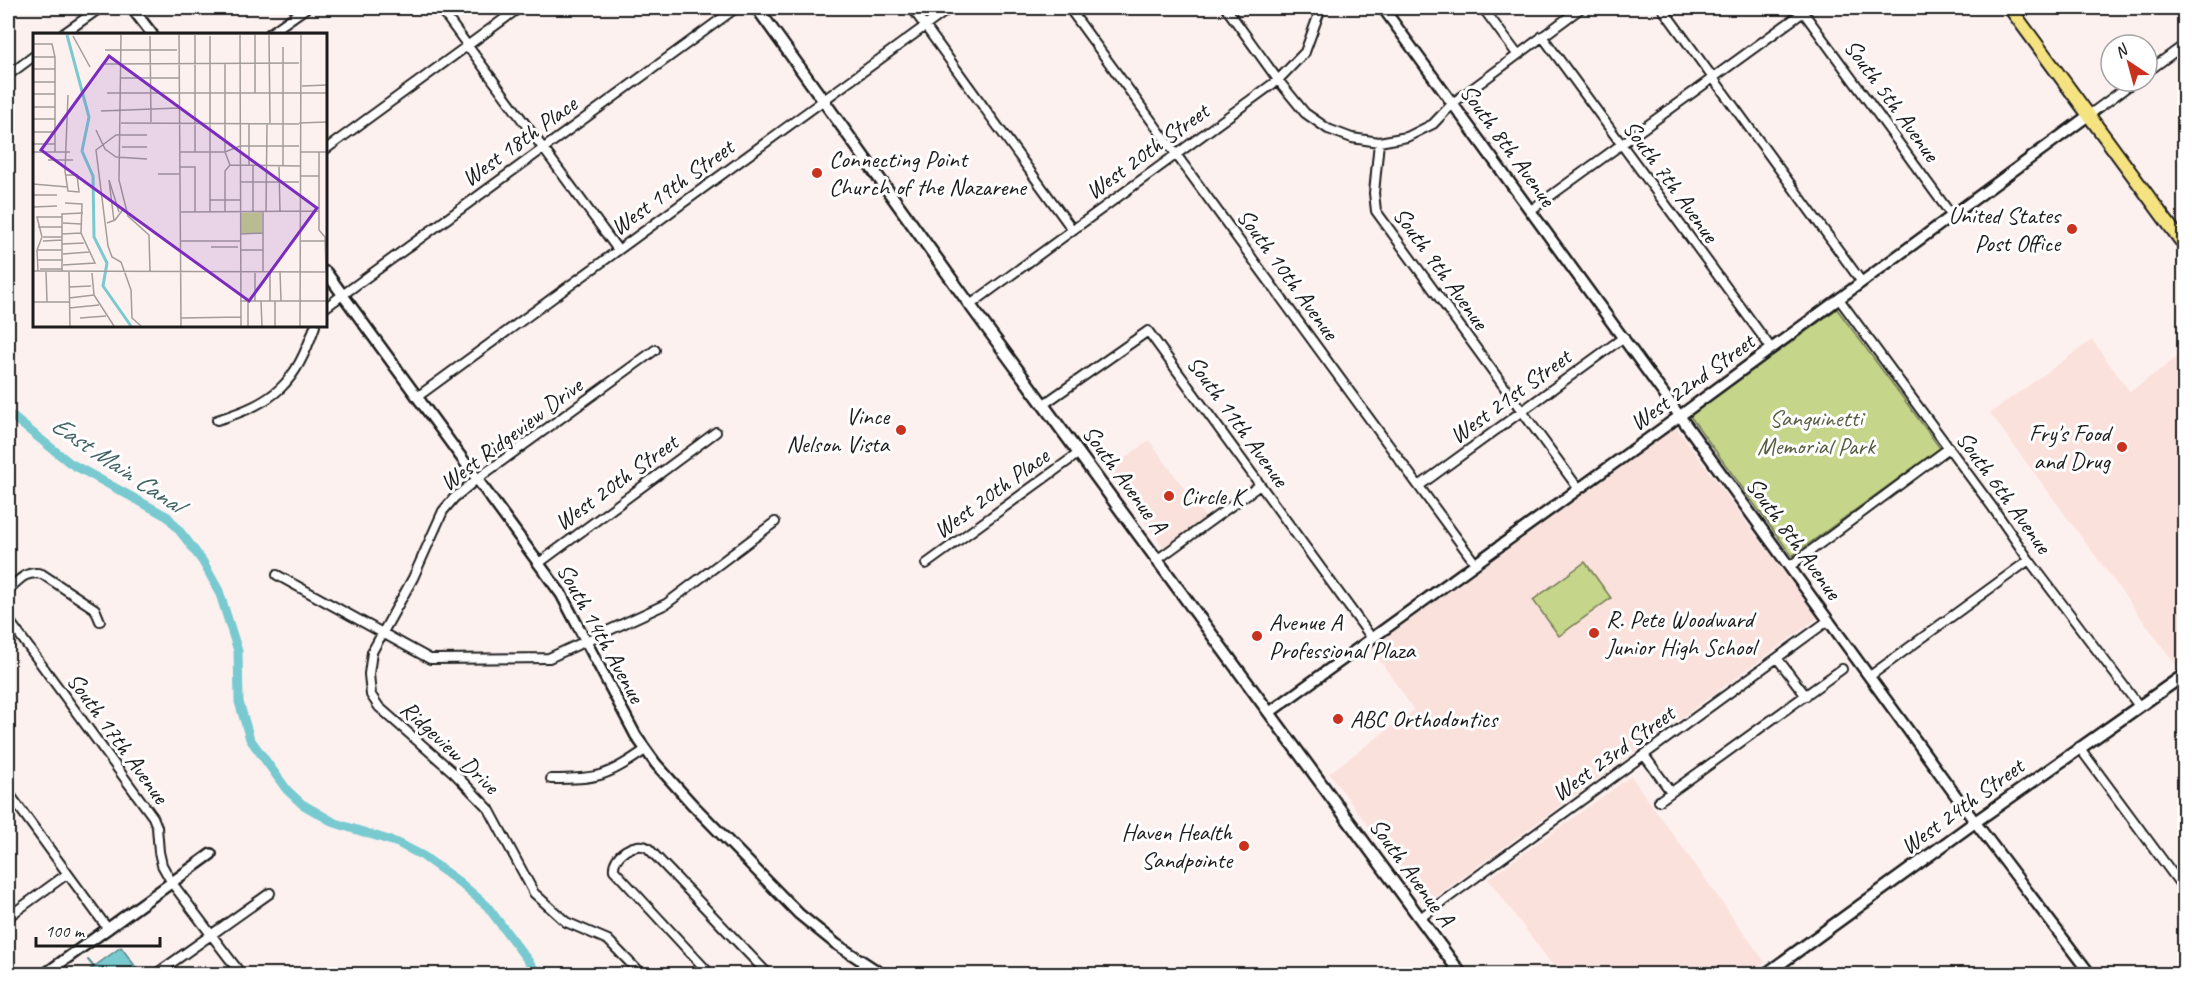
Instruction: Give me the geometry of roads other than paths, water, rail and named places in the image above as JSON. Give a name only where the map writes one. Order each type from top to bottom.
[{"type":"main road","name":"South Avenue A","points":[[757,8],[970,305],[1461,975]]},
{"type":"main road","points":[[2010,8],[2184,245]]},
{"type":"main road","name":"West 24th Street","points":[[1766,975],[2079,747],[2184,676]]},
{"type":"street","points":[[64,33],[100,8]]},
{"type":"street","points":[[132,8],[151,33]]},
{"type":"street","points":[[270,33],[306,8]]},
{"type":"street","points":[[440,8],[618,250]]},
{"type":"street","points":[[327,148],[519,8]]},
{"type":"street","name":"West 18th Place","points":[[327,306],[736,8]]},
{"type":"street","points":[[912,8],[1072,229]]},
{"type":"street","name":"West 19th Street","points":[[417,397],[950,8]]},
{"type":"street","name":"South 10th Avenue","points":[[1069,8],[1475,563]]},
{"type":"street","points":[[1227,8],[1278,80],[1305,113],[1328,129],[1352,138],[1379,142],[1407,136],[1433,124],[1453,103],[1581,8]]},
{"type":"street","name":"West 20th Street","points":[[970,305],[1278,80],[1305,52],[1321,8]]},
{"type":"street","name":"South 8th Avenue","points":[[1383,8],[1975,822],[2090,975]]},
{"type":"street","points":[[1483,8],[1517,54]]},
{"type":"street","points":[[1662,8],[1861,281]]},
{"type":"street","points":[[1531,210],[1804,9]]},
{"type":"street","name":"South 5th Avenue","points":[[1804,9],[1952,216]]},
{"type":"street","name":"South 7th Avenue","points":[[1542,36],[1771,348]]},
{"type":"street","points":[[2159,63],[2184,45]]},
{"type":"street","points":[[11,73],[33,57]]},
{"type":"street","name":"West 22nd Street","points":[[1270,712],[1681,415],[2119,93]]},
{"type":"street","name":"South 9th Avenue","points":[[1379,142],[1374,193],[1376,211],[1578,488]]},
{"type":"street","name":"South 14th Avenue","points":[[327,273],[539,563],[572,612],[645,750],[691,803],[799,914],[836,944],[882,975]]},
{"type":"street","name":"South 6th Avenue","points":[[1839,299],[1994,508],[2029,560],[2139,706]]},
{"type":"street","points":[[217,420],[258,406],[271,398],[288,382],[315,327]]},
{"type":"street","name":"South 11th Avenue","points":[[1044,404],[1148,331],[1371,638]]},
{"type":"street","name":"West 21st Street","points":[[1419,486],[1624,337]]},
{"type":"street","name":"West Ridgeview Drive","points":[[382,634],[413,578],[443,511],[454,498],[656,350]]},
{"type":"street","name":"West 20th Street","points":[[539,563],[716,432]]},
{"type":"street","points":[[1790,566],[1949,448]]},
{"type":"street","name":"West 20th Place","points":[[926,564],[1079,453]]},
{"type":"street","points":[[1158,559],[1260,485]]},
{"type":"street","points":[[277,576],[430,659],[549,658],[666,603],[775,522]]},
{"type":"street","points":[[1870,676],[2029,560]]},
{"type":"street","points":[[8,590],[26,574],[34,572],[42,574],[95,609],[100,621]]},
{"type":"street","name":"South 17th Avenue","points":[[8,619],[153,817],[157,827],[162,865],[172,883],[241,975]]},
{"type":"street","name":"West 23rd Street","points":[[1420,918],[1829,620]]},
{"type":"street","name":"Ridgeview Drive","points":[[382,634],[372,652],[369,674],[371,695],[379,707],[454,773],[489,809],[534,893],[566,922],[608,940],[641,975]]},
{"type":"street","points":[[1777,658],[1806,696]]},
{"type":"street","points":[[1659,801],[1842,669]]},
{"type":"street","points":[[2079,747],[2184,889]]},
{"type":"street","points":[[551,779],[580,779],[609,773],[645,750]]},
{"type":"street","points":[[1644,755],[1671,792]]},
{"type":"street","points":[[8,792],[108,929]]},
{"type":"street","points":[[710,975],[614,870],[615,861],[637,844],[643,844],[648,848],[768,975]]},
{"type":"street","points":[[45,975],[212,854]]},
{"type":"street","points":[[8,917],[67,873]]},
{"type":"street","points":[[156,975],[270,893]]},
{"type":"street","points":[[857,975],[864,963]]},
{"type":"water","points":[[121,947],[141,974],[84,974]]},
{"type":"waterway","name":"East Main Canal","points":[[8,413],[70,463],[168,517],[186,539],[203,562],[219,591],[238,651],[239,702],[250,739],[287,790],[302,804],[335,823],[398,843],[423,856],[459,882],[487,906],[538,974]]},
{"type":"waterway","points":[[88,960],[94,967]]},
{"type":"place","name":"Connecting Point Church of the Nazarene","points":[[817,173]]},
{"type":"place","name":"United States Post Office","points":[[2072,229]]},
{"type":"place","name":"Vince Nelson Vista","points":[[901,430]]},
{"type":"place","name":"Fry's Food and Drug","points":[[2122,447]]},
{"type":"place","name":"Circle K","points":[[1169,496]]},
{"type":"place","name":"R. Pete Woodward Junior High School","points":[[1594,633]]},
{"type":"place","name":"Avenue A Professional Plaza","points":[[1257,636]]},
{"type":"place","name":"ABC Orthodontics","points":[[1338,719]]},
{"type":"place","name":"Haven Health Sandpointe","points":[[1244,846]]},
{"type":"park label","name":"Sanguinetti Memorial Park","points":[[1816,432]]}]
